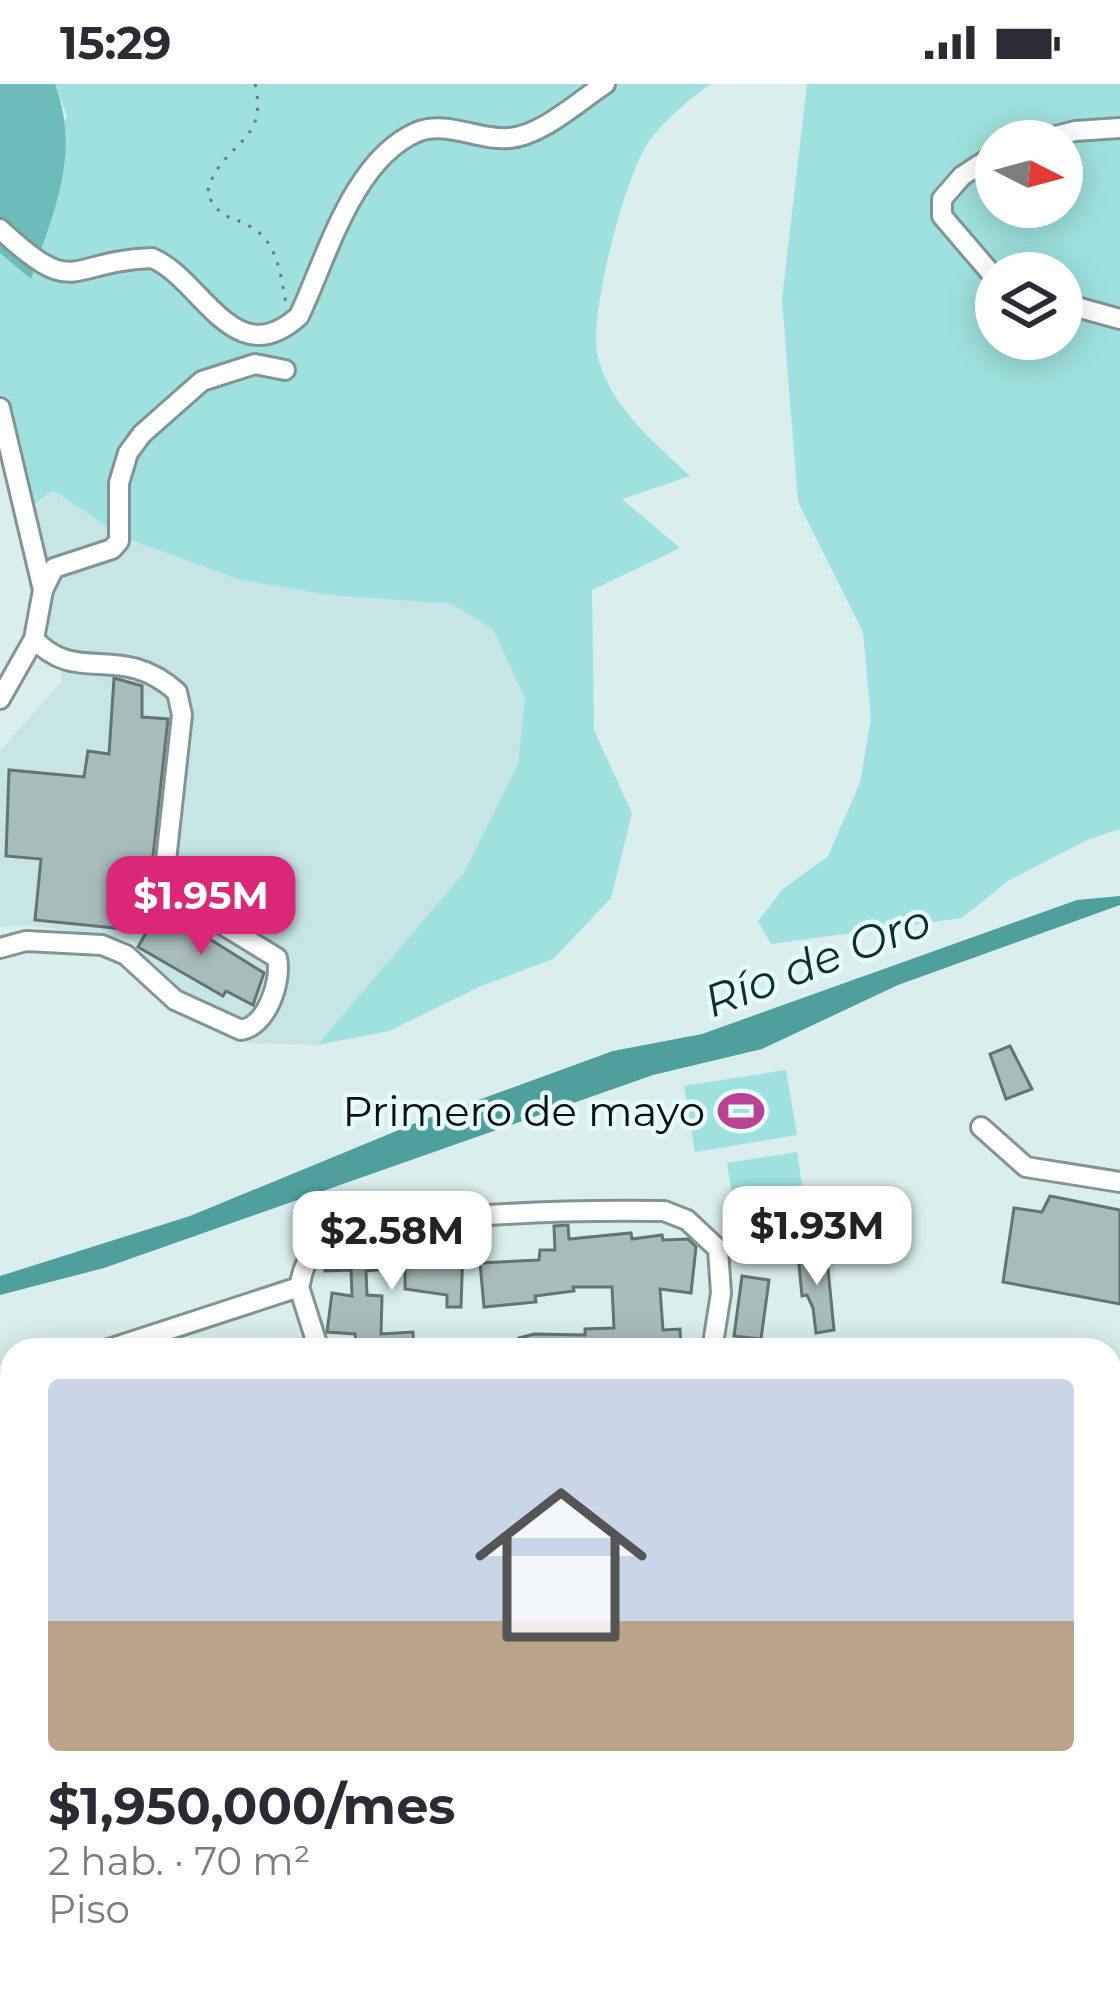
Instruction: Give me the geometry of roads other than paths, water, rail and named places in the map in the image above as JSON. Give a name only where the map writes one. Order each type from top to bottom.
[{"type":"street","points":[[0,230],[43,268],[59,274],[152,258],[187,281],[212,313],[242,332],[268,333],[290,324],[309,296],[326,242],[367,179],[397,146],[418,132],[444,129],[509,138],[605,84]]},
{"type":"street","points":[[1083,130],[1120,128]]},
{"type":"street","points":[[975,168],[942,199],[943,216],[975,254]]},
{"type":"street","points":[[1083,309],[1120,320]]},
{"type":"street","points":[[0,699],[34,639],[43,590],[54,568],[112,550],[119,541],[117,504],[128,453],[183,393],[202,381],[256,364],[285,370]]},
{"type":"street","points":[[0,409],[43,590]]},
{"type":"street","points":[[0,948],[26,941],[102,945],[127,955],[175,1000],[241,1030],[261,1017],[280,973],[277,958],[163,888],[182,715],[177,692],[158,675],[130,663],[71,663],[51,657],[34,639]]},
{"type":"street","points":[[981,1126],[1026,1167],[1120,1182]]},
{"type":"street","points":[[315,1338],[299,1287],[308,1261],[328,1247],[468,1216],[664,1211],[687,1220],[718,1249],[721,1293],[714,1338]]},
{"type":"street","points":[[143,1338],[299,1287]]},
{"type":"place","name":"Primero de mayo","points":[[741,1111]]},
{"type":"water label","name":"Río de Oro","points":[[817,960]]}]
